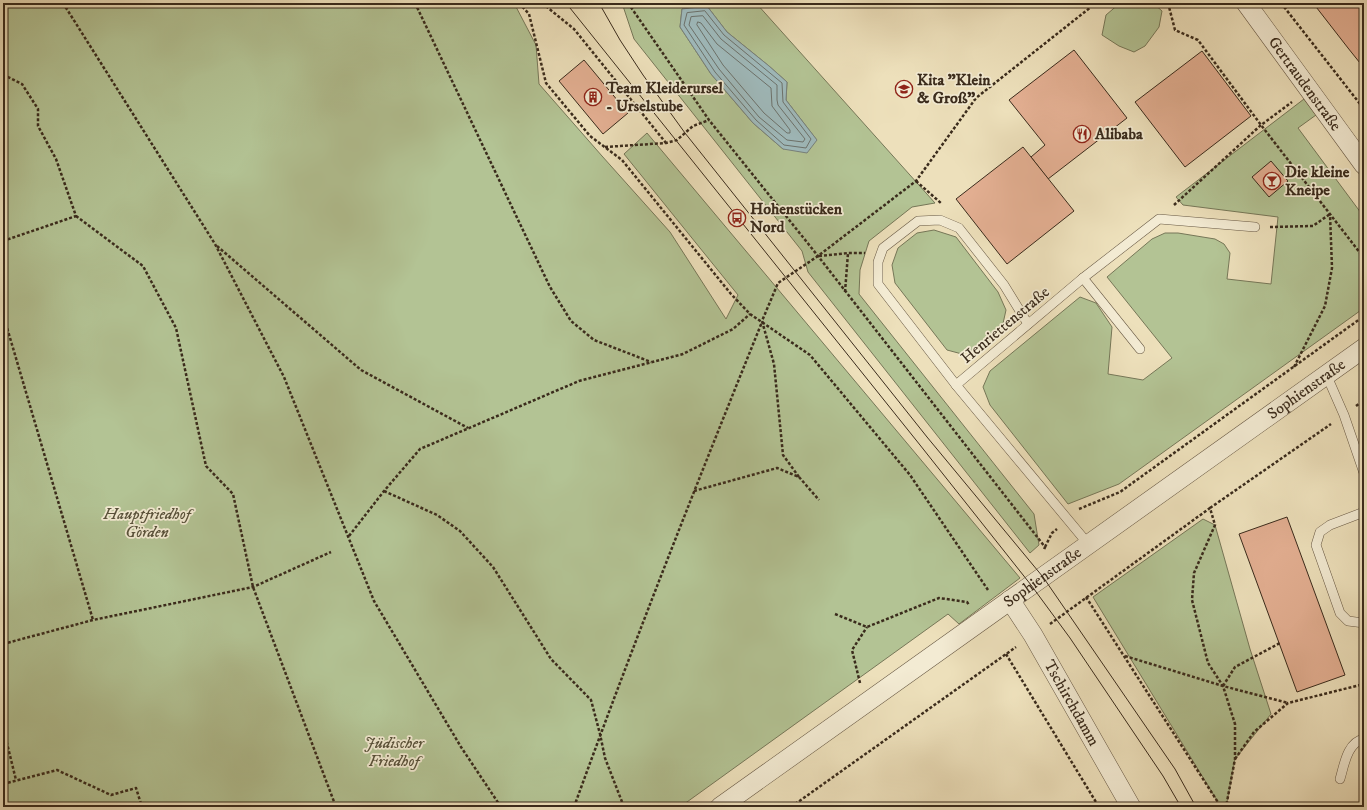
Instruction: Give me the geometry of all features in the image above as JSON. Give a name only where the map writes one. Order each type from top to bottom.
[{"type":"street","name":"Gertraudenstraße","points":[[1246,3],[1364,165]]},
{"type":"street","name":"Sophienstraße","points":[[720,807],[1364,348]]},
{"type":"street","name":"Tschirchdamm","points":[[1010,600],[1033,635],[1131,807]]},
{"type":"lane","points":[[1159,218],[1255,227]]},
{"type":"lane","name":"Henriettenstraße","points":[[1089,545],[956,385],[1083,278],[1159,218]]},
{"type":"lane","points":[[956,385],[878,284],[878,262],[883,248],[918,221],[940,220],[959,228],[1004,285],[1028,324]]},
{"type":"lane","points":[[1083,278],[1140,350]]},
{"type":"lane","points":[[1326,374],[1344,415],[1364,473]]},
{"type":"lane","points":[[1364,512],[1330,524],[1320,532],[1316,545],[1340,612],[1348,621],[1364,623]]},
{"type":"lane","points":[[1340,779],[1350,749],[1358,740],[1364,739]]},
{"type":"path","points":[[63,3],[215,244],[284,377],[374,601],[461,747],[501,807]]},
{"type":"path","points":[[415,3],[550,287],[571,321],[594,340],[652,362]]},
{"type":"path","points":[[519,3],[528,14],[546,83],[590,136],[622,160],[731,294],[750,314],[810,355],[910,475],[987,589],[1010,600]]},
{"type":"path","points":[[542,3],[574,29],[666,143]]},
{"type":"path","points":[[628,3],[709,120],[818,256],[1045,547]]},
{"type":"path","points":[[574,807],[600,734],[694,490],[778,284],[818,256],[916,180],[976,98],[1096,3]]},
{"type":"path","points":[[1168,3],[1175,30],[1198,40],[1261,125],[1364,258]]},
{"type":"path","points":[[1281,3],[1364,109]]},
{"type":"path","points":[[3,77],[6,76],[22,84],[38,108],[38,126],[56,159],[76,216],[142,266],[176,328],[206,466],[233,494],[253,587],[336,807]]},
{"type":"path","points":[[1159,218],[1261,125],[1309,89]]},
{"type":"path","points":[[605,147],[666,143],[677,140],[693,126],[709,120]]},
{"type":"path","points":[[1255,227],[1313,226],[1330,214]]},
{"type":"path","points":[[1294,367],[1325,306],[1332,268],[1330,214]]},
{"type":"path","points":[[3,241],[76,216]]},
{"type":"path","points":[[215,244],[361,370],[468,428]]},
{"type":"path","points":[[818,256],[848,253],[869,253]]},
{"type":"path","points":[[845,292],[848,253]]},
{"type":"path","points":[[3,314],[93,620]]},
{"type":"path","points":[[349,536],[384,491],[420,449],[579,381],[683,354],[733,329],[750,314]]},
{"type":"path","points":[[1042,554],[1052,533],[1080,508],[1120,492],[1364,316]]},
{"type":"path","points":[[762,321],[774,364],[783,455],[799,477],[819,500]]},
{"type":"path","points":[[791,807],[1364,400]]},
{"type":"path","points":[[694,490],[777,468],[799,477]]},
{"type":"path","points":[[384,491],[437,515],[460,531],[493,567],[551,659],[591,700],[605,758],[624,807]]},
{"type":"path","points":[[1210,508],[1215,525],[1194,573],[1192,600],[1208,663],[1223,686],[1235,724],[1235,759],[1226,807]]},
{"type":"path","points":[[3,644],[93,620],[253,587],[330,552]]},
{"type":"path","points":[[1086,597],[1221,807]]},
{"type":"path","points":[[865,704],[852,650],[867,628],[939,598],[966,602]]},
{"type":"path","points":[[835,614],[867,628]]},
{"type":"path","points":[[1223,686],[1235,667],[1280,643]]},
{"type":"path","points":[[1006,654],[1099,807]]},
{"type":"path","points":[[1124,656],[1223,686],[1288,703]]},
{"type":"path","points":[[1235,759],[1254,732],[1288,703],[1364,684]]},
{"type":"path","points":[[3,727],[16,780]]},
{"type":"path","points":[[3,784],[57,770],[111,794],[136,788],[142,807]]},
{"type":"green space","points":[[3,3],[514,3],[536,45],[539,84],[670,232],[726,319],[738,295],[624,154],[647,133],[1020,578],[959,624],[948,614],[680,807],[3,807]]},
{"type":"green space","points":[[622,3],[756,3],[935,203],[912,207],[869,241],[860,270],[859,294],[1034,514],[1039,545],[1030,553],[808,272],[802,251],[634,39]],"holes":[[[707,6],[727,32],[787,82],[786,100],[816,139],[783,149],[753,123],[711,74],[680,27],[682,9]]]},
{"type":"green space","points":[[1120,3],[1153,3],[1162,11],[1159,27],[1145,46],[1134,52],[1119,46],[1102,35],[1106,15]]},
{"type":"green space","points":[[1304,99],[1316,115],[1298,128],[1364,217],[1364,308],[1119,484],[1068,504],[990,405],[983,387],[990,371],[1080,297],[1096,303],[1112,327],[1108,374],[1143,380],[1172,358],[1107,277],[1152,239],[1165,233],[1178,233],[1215,239],[1224,244],[1230,253],[1227,279],[1271,284],[1278,217],[1183,205],[1176,197]]},
{"type":"green space","points":[[934,230],[956,237],[998,292],[1006,310],[1002,328],[982,346],[962,354],[947,350],[895,283],[892,265],[898,248],[917,233]]},
{"type":"green space","points":[[1203,519],[1215,525],[1250,649],[1271,714],[1235,759],[1226,807],[1221,807],[1093,597]]},
{"type":"water","points":[[707,6],[727,32],[787,82],[786,100],[817,140],[807,153],[783,149],[753,123],[711,74],[680,27],[682,9]]},
{"type":"building","points":[[1313,3],[1364,3],[1364,68],[1348,48]]},
{"type":"building","points":[[1074,50],[1127,118],[1048,179],[1031,157],[1045,145],[1009,100]]},
{"type":"building","points":[[1202,51],[1251,116],[1185,167],[1135,102]]},
{"type":"building","name":"Team Kleiderursel - Urselstube","points":[[584,60],[628,113],[603,134],[559,81]]},
{"type":"building","points":[[1023,147],[1074,211],[1007,264],[956,199]]},
{"type":"building","points":[[1271,161],[1288,181],[1269,197],[1252,177]]},
{"type":"building","points":[[1287,517],[1345,675],[1297,692],[1239,534]]},
{"type":"tram line","points":[[566,3],[1031,585],[1070,638],[1163,776],[1181,807]]},
{"type":"tram line","points":[[599,3],[620,40],[643,75],[685,133],[927,437],[1043,577],[1175,769],[1196,807]]},
{"type":"place","name":"Kita \"Klein & Groß\"","points":[[904,89]]},
{"type":"place","name":"Team Kleiderursel - Urselstube","points":[[593,97]]},
{"type":"place","name":"Alibaba","points":[[1082,134]]},
{"type":"place","name":"Die kleine Kneipe","points":[[1272,181]]},
{"type":"place","name":"Hohenstücken Nord","points":[[737,218]]},
{"type":"park label","name":"Hauptfriedhof Görden","points":[[147,523]]},
{"type":"park label","name":"Jüdischer Friedhof","points":[[394,752]]}]
